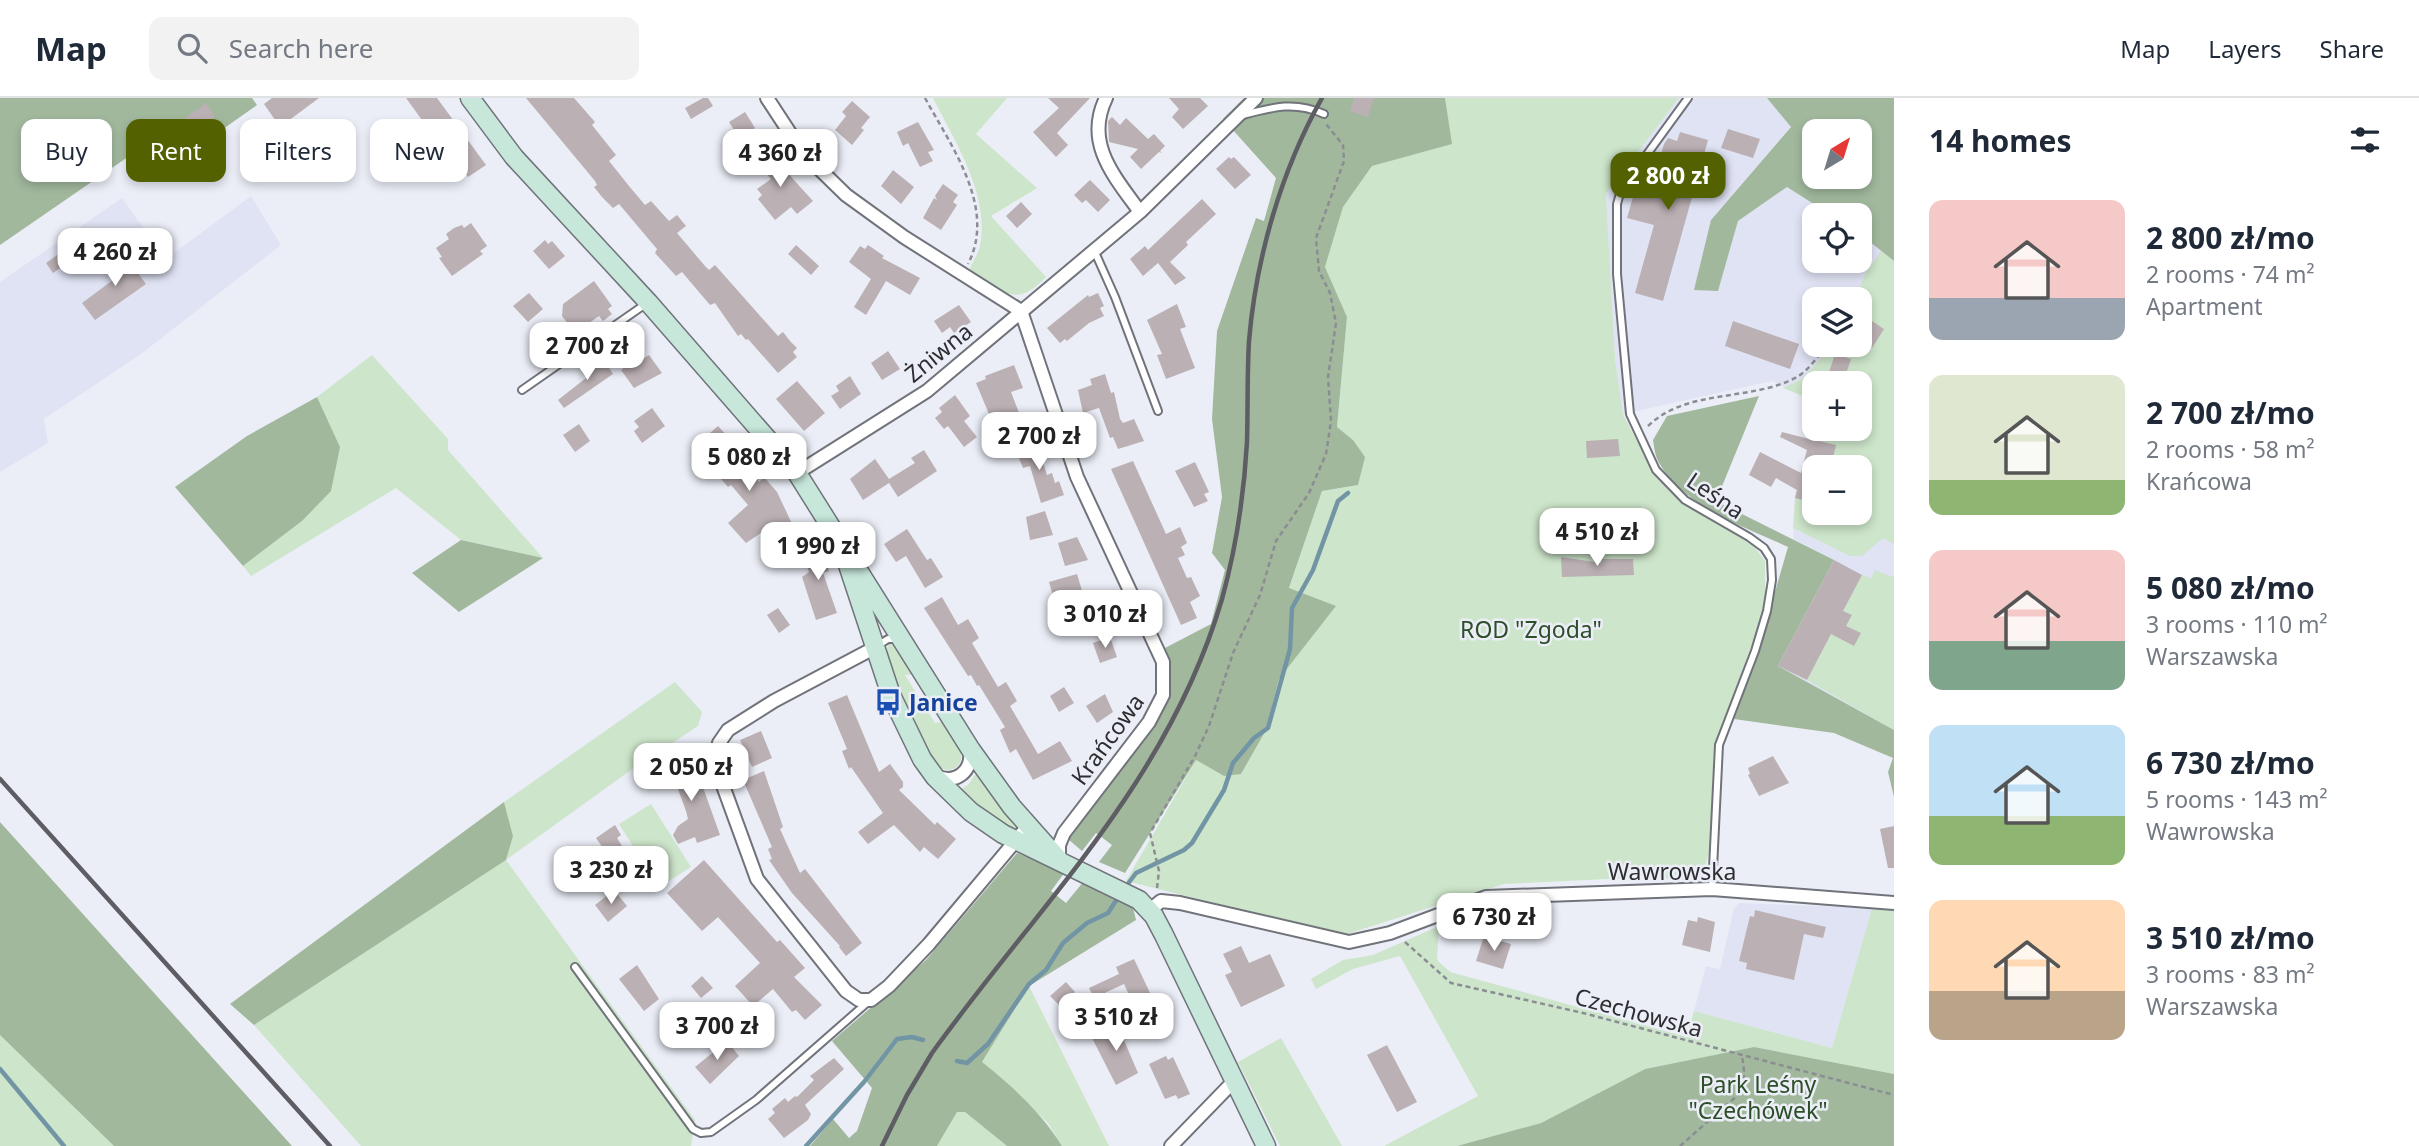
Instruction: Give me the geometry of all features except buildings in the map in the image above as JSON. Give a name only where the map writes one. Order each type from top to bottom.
[{"type":"street","points":[[470,98],[514,157],[648,302],[797,473],[967,743],[1028,826],[1059,860]]},
{"type":"street","points":[[767,98],[803,153],[846,195],[904,237],[1021,311]]},
{"type":"street","points":[[1107,98],[1097,119],[1100,145],[1105,160],[1140,212]]},
{"type":"street","name":"Żniwna","points":[[797,473],[926,391],[1140,212],[1256,98]]},
{"type":"street","name":"Krańcowa","points":[[1021,311],[1077,477],[1158,651],[1165,674],[1163,695],[1155,713],[1064,833],[1059,845],[1059,860]]},
{"type":"street","points":[[843,549],[891,695],[929,768],[971,812],[1016,841],[1155,906],[1164,934],[1266,1146]]},
{"type":"street","points":[[874,648],[774,701],[728,730],[719,743],[714,761],[757,879],[846,991],[859,1000],[871,1000],[889,986],[929,944],[1028,826]]},
{"type":"street","points":[[929,768],[944,779],[962,775],[971,760],[967,743]]},
{"type":"street","name":"Wawrowska","points":[[1155,906],[1180,903],[1349,942],[1390,933],[1486,897],[1712,889],[1894,903]]},
{"type":"street","points":[[1171,1146],[1234,1082]]},
{"type":"lane","name":"Leśna","points":[[1688,98],[1621,190],[1617,204],[1617,274],[1630,414],[1656,470],[1685,500],[1749,537],[1764,548],[1771,559],[1772,580],[1767,611],[1755,651],[1719,745],[1712,889]]},
{"type":"lane","points":[[1237,116],[1291,104],[1307,106],[1324,114]]},
{"type":"lane","points":[[1094,250],[1115,297],[1158,411]]},
{"type":"lane","points":[[522,390],[648,302]]},
{"type":"lane","points":[[874,648],[891,638],[900,639],[906,644]]},
{"type":"lane","points":[[575,967],[693,1129],[701,1133],[711,1132],[756,1100],[871,1000]]},
{"type":"path","points":[[925,98],[962,167],[977,211],[975,251],[964,273]]},
{"type":"path","points":[[1155,906],[1159,871],[1150,833],[1200,746],[1233,653],[1260,595],[1276,541],[1308,493],[1326,454],[1331,421],[1328,377],[1336,323],[1329,293],[1319,271],[1316,239],[1344,161],[1343,145],[1322,120],[1324,114]]},
{"type":"path","points":[[1638,434],[1660,415],[1676,407],[1766,388],[1798,376],[1816,357]]},
{"type":"path","name":"Czechowska","points":[[1390,933],[1416,950],[1451,983],[1583,1013],[1894,1095]]},
{"type":"path","points":[[1679,1146],[1744,1087],[1742,1056]]},
{"type":"shaded area","points":[[1679,98],[1767,98],[1791,126],[1711,220],[1718,290],[1738,221],[1787,187],[1812,203],[1802,203],[1802,273],[1872,273],[1872,244],[1894,261],[1894,730],[1778,666],[1834,560],[1793,539],[1795,498],[1802,468],[1802,525],[1872,525],[1872,455],[1805,455],[1809,441],[1872,441],[1872,371],[1802,371],[1802,395],[1772,381],[1623,414],[1615,359],[1606,194]]},
{"type":"shaded area","points":[[251,196],[281,245],[141,354],[44,419],[48,443],[0,472],[0,282],[122,198],[166,259]]},
{"type":"shaded area","points":[[1739,903],[1872,908],[1832,1048],[1694,1011],[1706,966],[1720,969],[1734,908]]},
{"type":"green space","points":[[0,98],[252,98],[257,105],[226,127],[226,119],[126,119],[126,158],[112,168],[112,119],[21,119],[21,182],[92,182],[0,245]]},
{"type":"green space","points":[[933,98],[1007,98],[976,134],[1037,188],[991,216],[1046,277],[1026,293],[1009,294],[969,271],[980,246],[980,208],[968,169]]},
{"type":"green space","points":[[1244,98],[1445,98],[1452,144],[1372,166],[1343,207],[1325,267],[1347,317],[1337,427],[1353,440],[1365,457],[1358,485],[1322,491],[1289,588],[1336,606],[1279,679],[1266,730],[1241,774],[1224,776],[1196,760],[1125,873],[1099,862],[1112,845],[1096,833],[1082,851],[1068,839],[1164,706],[1170,677],[1165,648],[1211,624],[1225,570],[1212,553],[1222,497],[1212,419],[1217,331],[1256,218],[1264,221],[1276,178],[1223,119]]},
{"type":"green space","name":"ROD \"Zgoda\"","points":[[1445,98],[1679,98],[1606,194],[1615,359],[1623,414],[1656,478],[1681,502],[1752,544],[1765,561],[1765,598],[1755,635],[1714,748],[1710,848],[1705,867],[1693,877],[1682,880],[1650,877],[1504,884],[1344,935],[1126,881],[1196,760],[1224,776],[1266,730],[1279,679],[1335,607],[1289,589],[1322,491],[1358,485],[1364,457],[1353,440],[1337,427],[1347,317],[1325,267],[1343,207],[1372,166],[1451,144]]},
{"type":"green space","points":[[1767,98],[1894,98],[1894,261],[1872,244],[1872,203],[1812,203],[1787,187],[1738,221],[1718,291],[1694,290],[1711,220],[1791,127]]},
{"type":"green space","points":[[1881,251],[1894,261],[1894,544],[1883,538],[1862,556],[1850,556],[1793,528],[1795,498],[1802,471],[1802,525],[1872,525],[1872,455],[1806,455],[1810,441],[1872,441],[1872,371],[1809,371],[1821,357],[1872,357],[1872,287],[1860,287],[1867,273],[1872,273],[1872,265]]},
{"type":"green space","points":[[372,355],[448,439],[448,450],[543,558],[461,540],[396,488],[251,576],[243,566],[302,521],[340,447],[317,397]]},
{"type":"green space","points":[[1802,379],[1802,396],[1783,388]]},
{"type":"green space","points":[[1759,396],[1716,501],[1834,560],[1778,666],[1894,730],[1894,797],[1888,772],[1893,758],[1834,733],[1734,719],[1756,657],[1788,547],[1734,523],[1682,491],[1658,461],[1653,440],[1667,416]]},
{"type":"green space","points":[[317,397],[340,447],[331,491],[302,521],[243,566],[175,487],[247,436]]},
{"type":"green space","points":[[461,540],[543,558],[459,612],[412,573]]},
{"type":"green space","points":[[1875,570],[1892,577],[1894,575],[1894,730],[1807,680],[1831,634],[1860,633],[1846,626],[1852,616],[1843,611],[1862,575],[1871,578]]},
{"type":"green space","points":[[890,643],[898,644],[918,674],[905,675],[935,723],[947,721],[956,738],[961,758],[951,770],[939,767],[910,723],[884,653]]},
{"type":"green space","points":[[675,682],[702,712],[698,726],[631,770],[506,860],[513,836],[504,802]]},
{"type":"green space","points":[[977,772],[1019,827],[1017,832],[1000,823],[959,790],[968,785]]},
{"type":"green space","points":[[504,802],[513,836],[506,860],[254,1025],[230,1004]]},
{"type":"green space","points":[[651,804],[691,867],[659,887],[619,824]]},
{"type":"green space","points":[[0,822],[292,1146],[114,1146],[0,1035]]},
{"type":"green space","points":[[1017,853],[1065,872],[1051,891],[1066,903],[1084,881],[1132,904],[1136,920],[1029,986],[982,1062],[1026,1101],[1062,1146],[1007,1146],[965,1112],[957,1112],[937,1146],[810,1146],[833,1119],[849,1138],[857,1131],[872,1088],[832,1041],[926,960]]},
{"type":"green space","points":[[506,860],[695,1120],[691,1146],[361,1146],[254,1025]]},
{"type":"green space","points":[[1872,908],[1894,910],[1894,1074],[1754,1047],[1645,1069],[1541,1123],[1457,1146],[1384,1146],[1478,1096],[1400,956],[1353,969],[1316,989],[1311,979],[1343,960],[1373,955],[1439,926],[1437,960],[1450,972],[1687,1037],[1694,1011],[1832,1048]]},
{"type":"green space","points":[[1029,986],[1109,1146],[1062,1146],[1048,1123],[982,1062]]},
{"type":"green space","points":[[0,1035],[114,1146],[0,1146]]},
{"type":"green space","points":[[1281,1038],[1342,1146],[1280,1146],[1238,1062]]},
{"type":"green space","name":"Park Leśny \"Czechówek\"","points":[[1754,1047],[1894,1074],[1894,1146],[1457,1146],[1541,1123],[1645,1069]]},
{"type":"green space","points":[[957,1112],[965,1112],[1007,1146],[937,1146]]},
{"type":"waterway","points":[[1124,889],[1136,873],[1184,850],[1192,843],[1224,790],[1233,763],[1254,738],[1268,728],[1290,649],[1292,608],[1313,570],[1338,501],[1348,493]]},
{"type":"waterway","points":[[957,1061],[967,1063],[988,1044],[1029,984],[1046,970],[1063,943],[1087,923],[1108,913],[1119,896]]},
{"type":"waterway","points":[[806,1146],[864,1082],[897,1039],[912,1037],[923,1040]]},
{"type":"waterway","points":[[0,1069],[64,1146]]},
{"type":"railway","points":[[882,1146],[907,1095],[932,1053],[1097,839],[1135,784],[1169,726],[1198,665],[1222,599],[1239,521],[1247,442],[1249,341],[1264,247],[1294,155],[1322,98]]},
{"type":"railway","points":[[0,779],[330,1146]]},
{"type":"place","name":"Janice","points":[[888,702]]}]
